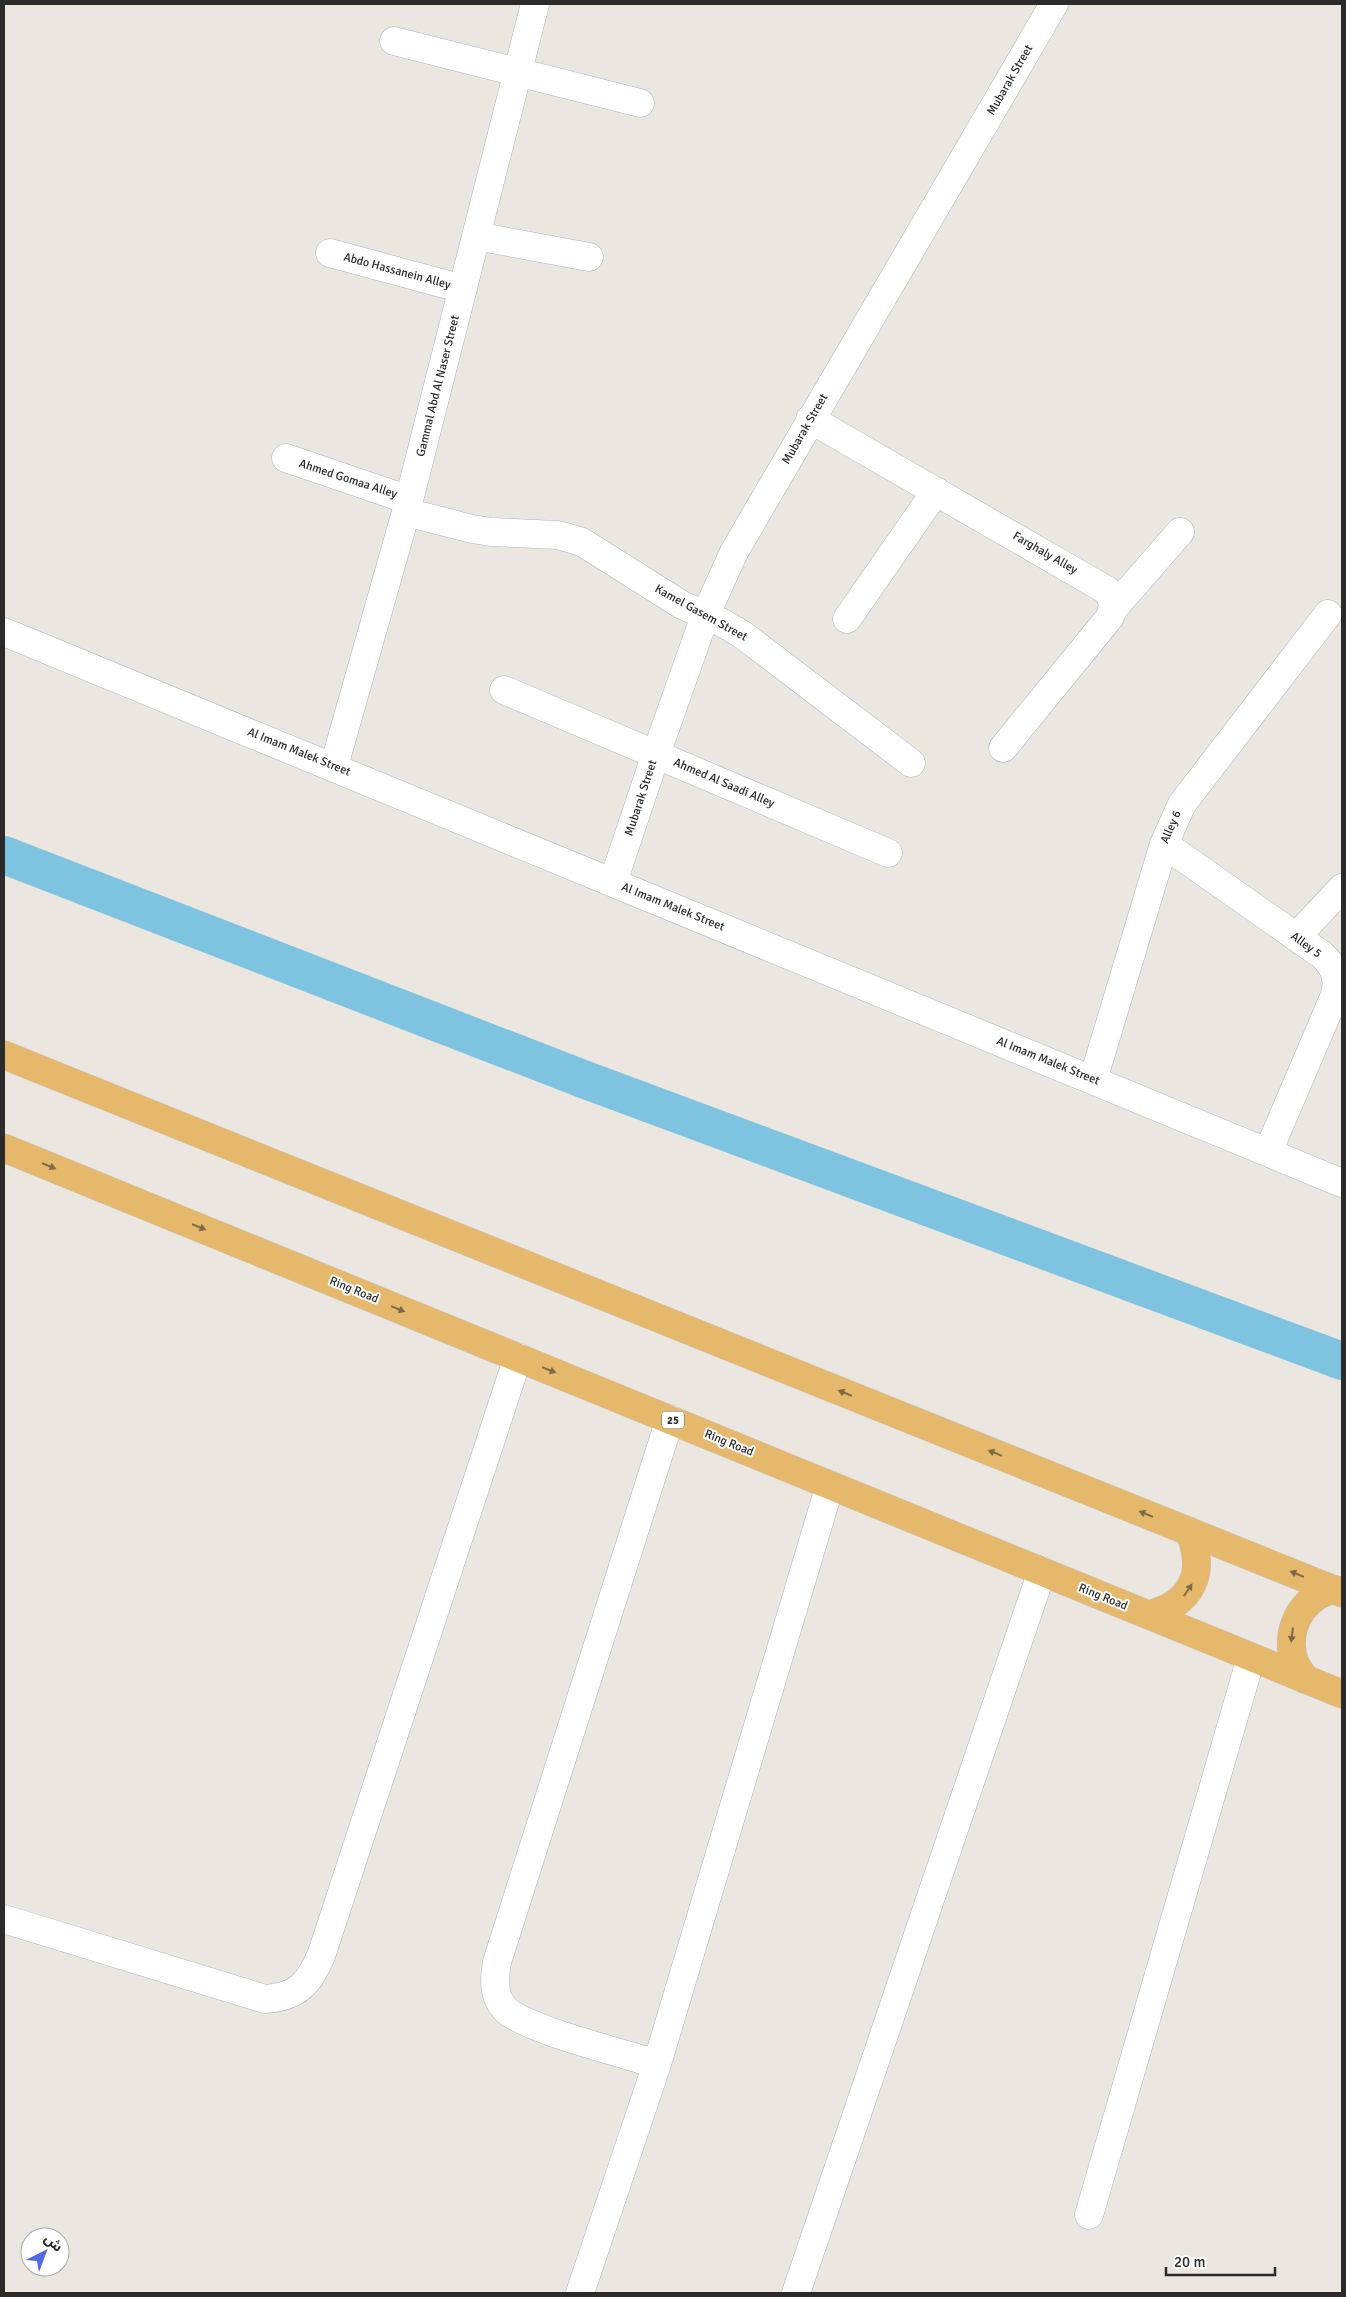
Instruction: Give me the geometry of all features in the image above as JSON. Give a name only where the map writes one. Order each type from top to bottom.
[{"type":"highway","points":[[4,1056],[1338,1591]]},
{"type":"highway","name":"Ring Road","points":[[4,1148],[1342,1694]]},
{"type":"highway","points":[[1148,1615],[1166,1610],[1181,1600],[1192,1585],[1198,1567],[1196,1548],[1189,1531]]},
{"type":"highway","points":[[1306,1680],[1296,1664],[1291,1645],[1293,1626],[1302,1609],[1316,1596],[1338,1591]]},
{"type":"street","name":"Gammal Abd Al Naser Street","points":[[334,766],[408,506],[535,4]]},
{"type":"street","name":"Mubarak Street","points":[[613,882],[705,616],[734,552],[1054,4]]},
{"type":"street","points":[[394,41],[640,103]]},
{"type":"street","points":[[476,236],[589,257]]},
{"type":"street","name":"Abdo Hassanein Alley","points":[[330,254],[463,289]]},
{"type":"street","name":"Farghaly Alley","points":[[810,419],[1100,585],[1108,591],[1112,599],[1113,609]]},
{"type":"street","name":"Ahmed Gomaa Alley","points":[[286,458],[408,506]]},
{"type":"street","points":[[848,619],[936,491]]},
{"type":"street","name":"Kamel Gasem Street","points":[[408,506],[472,529],[491,532],[558,535],[582,542],[682,605],[743,635],[911,762]]},
{"type":"street","points":[[1003,748],[1110,618],[1113,609],[1180,532]]},
{"type":"street","name":"Alley 6","points":[[1093,1080],[1164,844],[1182,804],[1328,614]]},
{"type":"street","name":"Al Imam Malek Street","points":[[4,632],[334,766],[1342,1183]]},
{"type":"street","name":"Ahmed Al Saadi Alley","points":[[504,690],[888,853]]},
{"type":"street","name":"Alley 5","points":[[1164,844],[1296,937],[1330,963],[1336,973],[1335,995],[1268,1152]]},
{"type":"street","points":[[1296,937],[1342,888]]},
{"type":"street","points":[[4,1919],[265,1999],[281,1998],[296,1992],[308,1981],[322,1953],[518,1357]]},
{"type":"street","points":[[657,2064],[526,2023],[505,2010],[498,1999],[494,1986],[498,1962],[670,1419]]},
{"type":"street","points":[[580,2293],[657,2064],[830,1485]]},
{"type":"street","points":[[796,2293],[1042,1572]]},
{"type":"street","points":[[1089,2216],[1251,1658]]},
{"type":"waterway","points":[[4,855],[583,1079],[1342,1361]]}]
